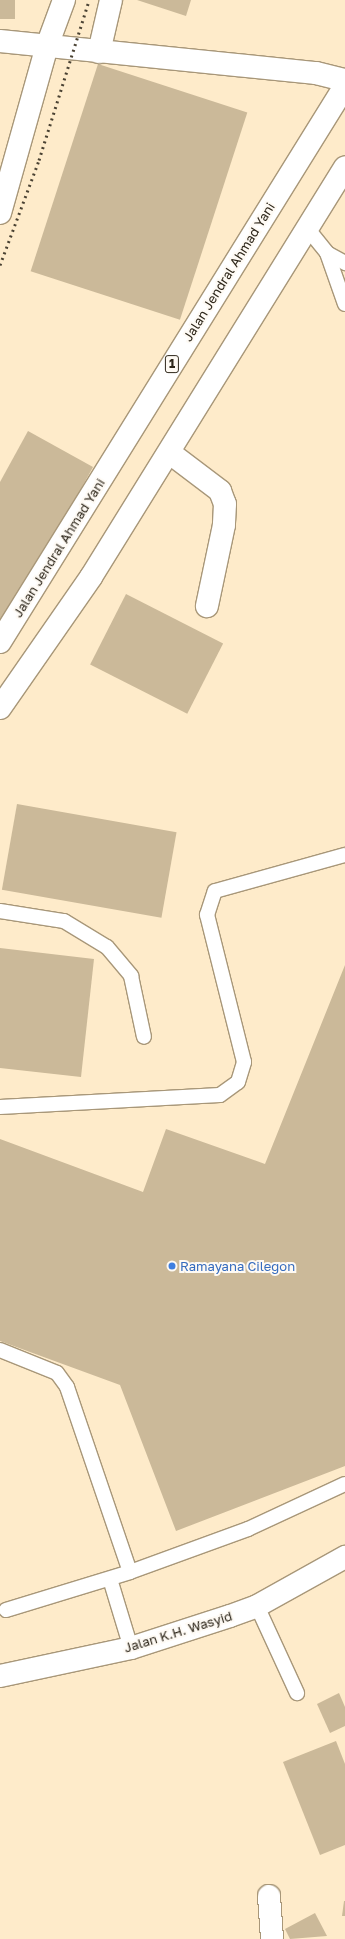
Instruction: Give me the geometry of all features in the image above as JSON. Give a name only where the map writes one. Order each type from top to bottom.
[{"type":"main road","points":[[0,213],[47,46],[64,0]]},
{"type":"main road","points":[[99,52],[111,0]]},
{"type":"main road","points":[[0,41],[316,73],[345,80]]},
{"type":"main road","name":"Jalan Jendral Ahmad Yani","points":[[0,642],[345,86]]},
{"type":"main road","points":[[0,708],[91,577],[170,453],[345,167]]},
{"type":"main road","points":[[170,453],[220,491],[225,504],[224,525],[207,606]]},
{"type":"main road","name":"Jalan K.H. Wasyid","points":[[0,1676],[131,1648],[257,1606],[345,1557]]},
{"type":"main road","points":[[269,1896],[272,1939]]},
{"type":"lane","points":[[307,228],[327,253],[345,304]]},
{"type":"lane","points":[[327,253],[345,263]]},
{"type":"lane","points":[[0,1107],[220,1095],[238,1082],[244,1062],[207,915],[214,891],[345,855]]},
{"type":"lane","points":[[0,911],[64,921],[107,946],[131,976],[144,1037]]},
{"type":"lane","points":[[0,1350],[57,1373],[68,1387],[130,1572]]},
{"type":"lane","points":[[6,1610],[110,1579],[248,1529],[345,1484]]},
{"type":"lane","points":[[110,1579],[131,1648]]},
{"type":"lane","points":[[257,1606],[297,1693]]},
{"type":"building","points":[[0,0],[15,0],[15,19],[0,19]]},
{"type":"building","points":[[137,0],[191,0],[186,16]]},
{"type":"building","points":[[98,64],[247,113],[180,320],[31,271]]},
{"type":"building","points":[[28,431],[93,467],[0,636],[0,482]]},
{"type":"building","points":[[126,594],[223,643],[187,714],[90,664]]},
{"type":"building","points":[[17,804],[177,832],[161,918],[2,890]]},
{"type":"building","points":[[0,948],[94,959],[81,1077],[0,1068]]},
{"type":"building","name":"Ramayana Cilegon","points":[[345,965],[345,1466],[176,1531],[120,1385],[0,1341],[0,1139],[143,1192],[166,1129],[265,1164]]},
{"type":"building","points":[[339,1693],[345,1707],[345,1726],[330,1733],[317,1704]]},
{"type":"building","points":[[336,1741],[345,1764],[345,1845],[320,1855],[283,1762]]},
{"type":"building","points":[[344,1901],[345,1916],[342,1916]]},
{"type":"building","points":[[315,1913],[327,1936],[290,1939],[285,1929]]},
{"type":"railway","points":[[0,265],[39,160],[89,0]]},
{"type":"place","name":"Ramayana Cilegon","points":[[172,1266]]}]
